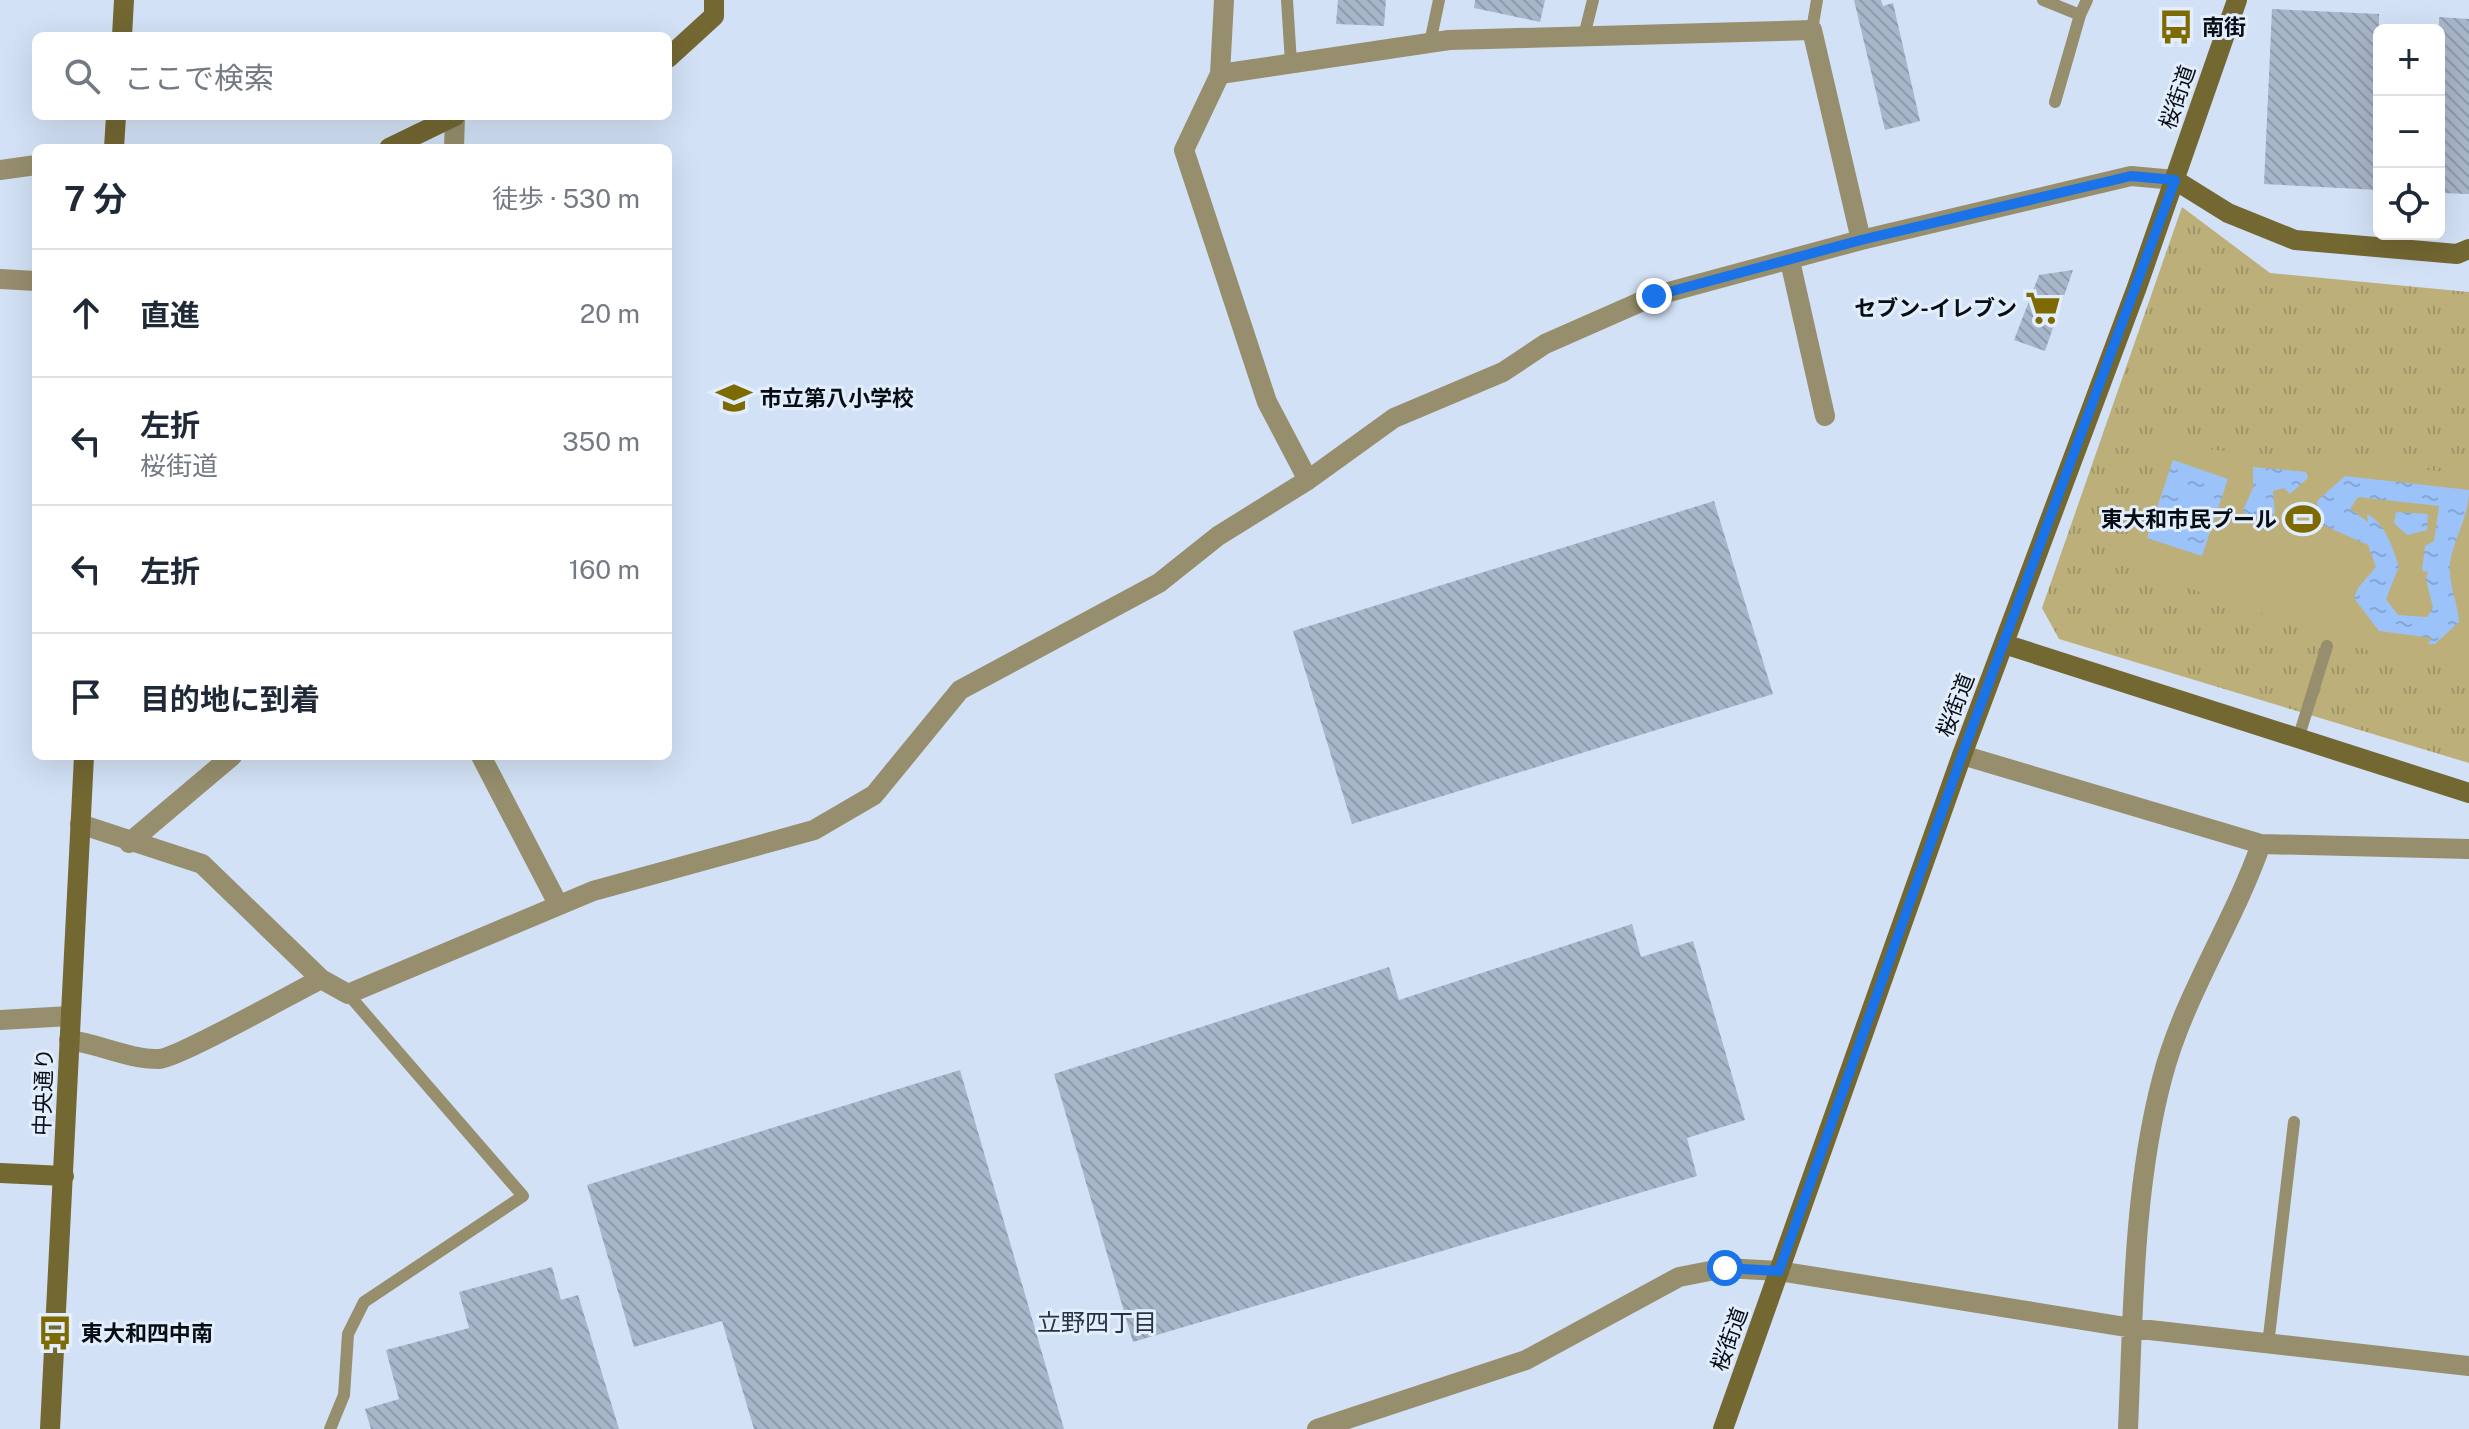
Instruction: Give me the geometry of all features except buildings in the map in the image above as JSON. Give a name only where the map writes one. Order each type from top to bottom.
[{"type":"street","points":[[122,32],[124,0]]},
{"type":"street","points":[[672,54],[714,16],[714,0]]},
{"type":"street","points":[[1224,0],[1220,74],[1184,150],[1267,402],[1308,480]]},
{"type":"street","name":"桜街道","points":[[1723,1429],[1962,755],[2175,180],[2237,0]]},
{"type":"street","points":[[1220,74],[1430,43],[1812,30],[1861,240]]},
{"type":"street","points":[[114,144],[116,120]]},
{"type":"street","points":[[397,144],[447,120]]},
{"type":"street","points":[[454,144],[455,120]]},
{"type":"street","points":[[0,170],[32,166]]},
{"type":"street","points":[[80,824],[129,843],[202,864],[321,979],[348,994],[593,891],[814,830],[874,795],[960,690],[1159,583],[1218,536],[1308,480],[1394,418],[1503,372],[1545,344],[1654,296],[1861,240],[2131,176],[2175,180],[2228,213],[2295,240],[2457,254],[2469,249]]},
{"type":"street","points":[[1790,261],[1825,416]]},
{"type":"street","points":[[0,279],[32,281]]},
{"type":"street","points":[[2004,644],[2469,793]]},
{"type":"street","points":[[1962,755],[2261,844],[2469,849]]},
{"type":"street","name":"中央通り","points":[[50,1429],[84,760]]},
{"type":"street","points":[[129,843],[227,760]]},
{"type":"street","points":[[483,760],[558,904]]},
{"type":"street","points":[[2128,1429],[2132,1328],[2147,1146],[2162,1076],[2261,844]]},
{"type":"street","points":[[69,1040],[99,1044],[132,1058],[164,1059],[321,979]]},
{"type":"street","points":[[0,1020],[70,1016]]},
{"type":"street","points":[[0,1173],[64,1176]]},
{"type":"street","points":[[1317,1429],[1526,1360],[1679,1277],[1725,1268],[1779,1271],[2132,1328],[2469,1366]]},
{"type":"lane","points":[[1287,0],[1291,63]]},
{"type":"lane","points":[[1430,43],[1439,0]]},
{"type":"lane","points":[[1584,36],[1593,0]]},
{"type":"lane","points":[[1812,30],[1817,0]]},
{"type":"lane","points":[[2043,0],[2080,15]]},
{"type":"lane","points":[[2055,102],[2087,0]]},
{"type":"lane","points":[[2298,739],[2327,646]]},
{"type":"lane","points":[[330,1429],[344,1395],[348,1334],[364,1302],[523,1196],[348,994]]},
{"type":"lane","points":[[2268,1345],[2294,1122]]},
{"type":"green space","points":[[2182,207],[2270,273],[2469,292],[2469,763],[2059,639],[2042,608]]},
{"type":"green space","name":"東大和市民プール","points":[[2164,445],[2469,474],[2469,667],[2384,656],[2120,564]]},
{"type":"water","points":[[2173,460],[2228,479],[2202,556],[2147,538]]},
{"type":"water","points":[[2253,467],[2306,472],[2308,478],[2290,494],[2284,488],[2273,491],[2275,514],[2250,518],[2243,510],[2253,488]]},
{"type":"water","points":[[2345,476],[2469,490],[2467,508],[2450,566],[2459,622],[2435,644],[2428,644],[2432,638],[2379,631],[2354,598],[2358,588],[2376,567],[2368,545],[2314,521],[2312,512],[2319,515],[2317,501]],"holes":[[[2358,497],[2439,506],[2434,541],[2425,546],[2422,571],[2428,572],[2426,579],[2433,608],[2427,617],[2398,615],[2386,599],[2399,566],[2391,544],[2374,518],[2367,514],[2368,522],[2350,509]]]},
{"type":"water","points":[[2396,512],[2428,514],[2427,530],[2407,535],[2394,523]]},
{"type":"place","name":"南街","points":[[2176,27]]},
{"type":"place","name":"セブン-イレブン","points":[[2043,308]]},
{"type":"place","name":"市立第八小学校","points":[[734,398]]},
{"type":"place","name":"東大和市民プール","points":[[2303,519]]},
{"type":"place","name":"東大和四中南","points":[[55,1333]]},
{"type":"district","name":"立野四丁目","points":[[1097,1323]]},
{"type":"route","points":[[1654,296],[1861,240],[2131,176],[2175,180],[1962,755],[1779,1271],[1725,1268]]}]
